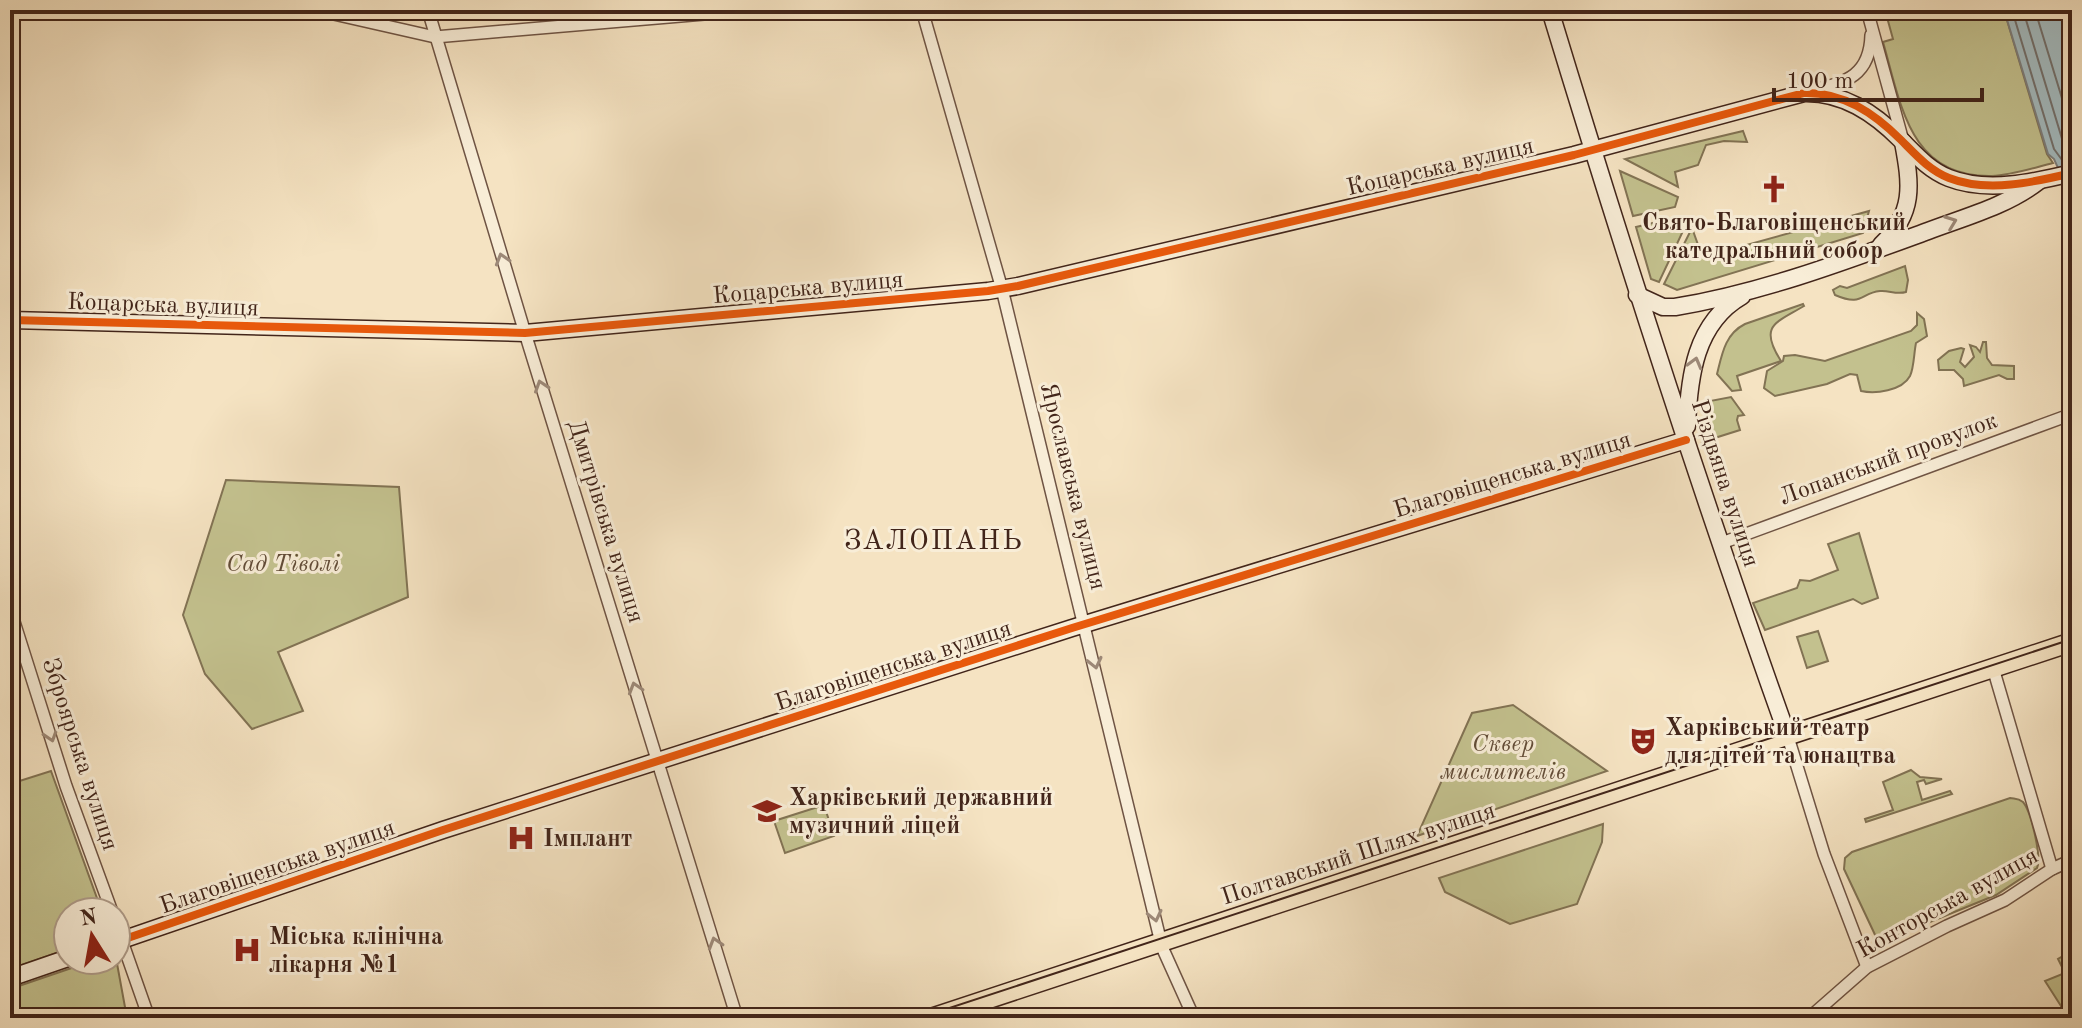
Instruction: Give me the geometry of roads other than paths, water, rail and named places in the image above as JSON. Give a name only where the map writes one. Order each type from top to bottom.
[{"type":"main road","name":"Полтавський Шлях вулиця","points":[[931,1018],[2072,642]]},
{"type":"street","points":[[316,10],[435,37],[751,10]]},
{"type":"street","name":"Дмитрівська вулиця","points":[[428,10],[737,1018]]},
{"type":"street","points":[[607,21],[631,10]]},
{"type":"street","name":"Ярославська вулиця","points":[[922,10],[1002,289],[1161,943],[1194,1018]]},
{"type":"street","name":"Різдвяна вулиця","points":[[1550,10],[1637,295],[1719,544],[1788,737],[1824,854],[1867,967]]},
{"type":"street","points":[[1867,10],[1903,141],[1909,187],[1907,204],[1898,227],[1877,249]]},
{"type":"street","points":[[1804,93],[1839,83],[1861,69],[1869,53],[1871,27]]},
{"type":"street","points":[[1804,93],[1831,95],[1855,104],[1886,124],[1921,161],[1936,172],[1961,182],[1982,185],[2039,181],[2065,174]]},
{"type":"street","name":"Коцарська вулиця","points":[[10,320],[525,333],[1002,289],[1593,150],[1804,93]]},
{"type":"street","points":[[1637,295],[1663,307],[1675,307],[1754,290],[1877,249],[2021,194],[2039,181]]},
{"type":"street","points":[[1686,440],[1689,388],[1706,331],[1729,304],[1754,290]]},
{"type":"street","name":"Лопанський провулок","points":[[1719,544],[2072,414]]},
{"type":"street","name":"Благовіщенська вулиця","points":[[132,930],[1085,624],[1686,440]]},
{"type":"street","name":"Зброярська вулиця","points":[[10,609],[66,786],[106,896]]},
{"type":"street","points":[[1993,668],[2052,869]]},
{"type":"street","name":"Конторська вулиця","points":[[1809,1018],[1867,967],[2005,900],[2052,869],[2072,860]]},
{"type":"street","points":[[10,978],[52,964]]},
{"type":"street","points":[[132,972],[149,1018]]},
{"type":"water","points":[[2004,10],[2072,10],[2072,199],[2054,159],[2048,154]]},
{"type":"tram line","points":[[919,1018],[2072,639]]},
{"type":"place","name":"Свято-Благовіщенський катедральний собор","points":[[1774,189]]},
{"type":"place","name":"Харківський театр для дітей та юнацтва","points":[[1643,741]]},
{"type":"place","name":"Харківський державний музичний ліцей","points":[[767,811]]},
{"type":"place","name":"Імплант","points":[[521,838]]},
{"type":"place","name":"Міська клінічна лікарня №1","points":[[247,950]]},
{"type":"district","name":"ЗАЛОПАНЬ","points":[[934,539]]},
{"type":"park label","name":"Сад Тіволі","points":[[283,563]]},
{"type":"park label","name":"Сквер мислителів","points":[[1503,757]]}]
